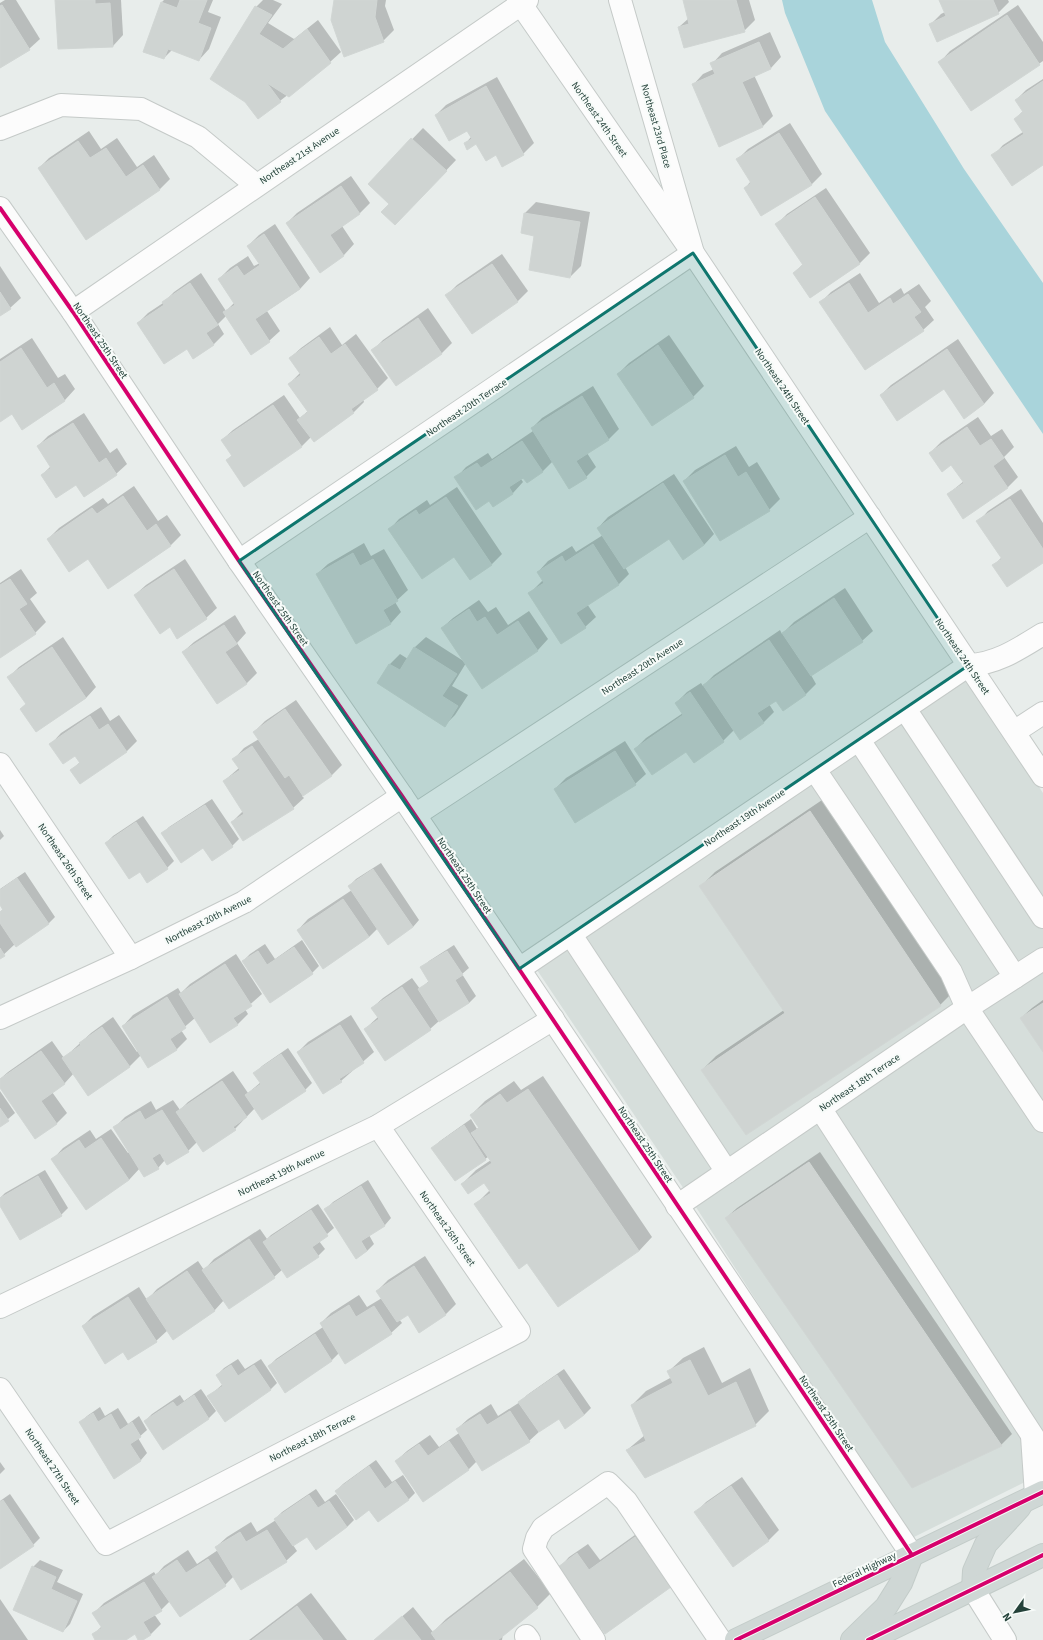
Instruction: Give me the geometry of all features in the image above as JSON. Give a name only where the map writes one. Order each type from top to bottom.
[{"type":"main road","name":"Federal Highway","points":[[736,1640],[1036,1495]]},
{"type":"main road","points":[[973,1589],[974,1571],[986,1544],[1036,1495]]},
{"type":"main road","points":[[852,1640],[886,1607],[901,1583],[912,1555]]},
{"type":"main road","points":[[877,1638],[1043,1555]]},
{"type":"street","name":"Northeast 23rd Place","points":[[620,0],[693,253]]},
{"type":"street","name":"Northeast 24th Street","points":[[522,1],[693,253],[1043,776]]},
{"type":"street","name":"Northeast 21st Avenue","points":[[73,312],[522,1]]},
{"type":"street","points":[[0,128],[61,105],[141,109],[198,137],[256,185]]},
{"type":"street","name":"Northeast 25th Street","points":[[0,208],[73,312],[239,561],[402,796],[912,1555]]},
{"type":"street","name":"Northeast 20th Terrace","points":[[239,561],[693,253]]},
{"type":"street","name":"Northeast 20th Avenue","points":[[414,814],[870,517]]},
{"type":"street","points":[[969,665],[981,665],[997,660],[1043,634]]},
{"type":"street","name":"Northeast 19th Avenue","points":[[519,969],[969,665]]},
{"type":"street","points":[[905,709],[1043,917]]},
{"type":"street","points":[[1014,732],[1043,713]]},
{"type":"street","points":[[859,740],[1015,977]]},
{"type":"street","name":"Northeast 26th Street","points":[[0,764],[131,958]]},
{"type":"street","points":[[815,770],[951,972],[967,1008],[1043,1121]]},
{"type":"street","name":"Northeast 20th Avenue","points":[[0,1018],[131,958],[244,902],[402,796]]},
{"type":"street","points":[[571,935],[726,1172]]},
{"type":"street","name":"Northeast 18th Terrace","points":[[677,1206],[967,1008],[1043,959]]},
{"type":"street","name":"Northeast 19th Avenue","points":[[0,1307],[378,1126],[552,1020]]},
{"type":"street","points":[[820,1108],[1039,1438],[1036,1495]]},
{"type":"street","name":"Northeast 26th Street","points":[[378,1126],[519,1331]]},
{"type":"street","name":"Northeast 18th Terrace","points":[[106,1544],[519,1331]]},
{"type":"street","name":"Northeast 27th Street","points":[[0,1389],[106,1544]]},
{"type":"street","points":[[594,1640],[534,1550],[537,1538],[543,1528],[608,1483],[626,1501],[720,1640]]},
{"type":"street","points":[[973,1589],[1005,1640]]},
{"type":"highlighted area","points":[[693,253],[969,665],[519,969],[239,561]]},
{"type":"shaded area","points":[[966,676],[1043,793],[1043,1473],[910,1539],[692,1201],[535,967]]},
{"type":"water","points":[[782,0],[872,0],[885,42],[964,169],[1043,283],[1043,434],[825,111],[785,13]]},
{"type":"building","points":[[55,0],[95,0],[95,4],[110,3],[113,47],[58,49]]},
{"type":"building","points":[[180,0],[207,0],[198,23],[211,28],[199,61],[168,49],[164,59],[143,52],[161,2],[177,8]]},
{"type":"building","points":[[334,0],[377,0],[375,17],[384,42],[344,57],[331,20]]},
{"type":"building","points":[[683,0],[736,0],[745,32],[684,48],[678,27],[689,24]]},
{"type":"building","points":[[939,0],[993,0],[999,14],[937,42],[929,24],[946,16]]},
{"type":"building","points":[[2,5],[30,50],[0,68],[0,6]]},
{"type":"building","points":[[255,6],[272,15],[259,34],[283,49],[307,29],[331,63],[289,97],[267,83],[281,102],[258,119],[245,102],[210,79]]},
{"type":"building","points":[[1007,15],[1040,65],[971,111],[938,62]]},
{"type":"building","points":[[759,42],[771,69],[742,82],[763,127],[719,147],[692,84],[715,74],[710,63]]},
{"type":"building","points":[[1043,81],[1043,165],[1012,186],[991,155],[1024,134],[1014,119],[1023,112],[1015,100]]},
{"type":"building","points":[[486,86],[524,155],[502,167],[496,155],[486,161],[476,144],[467,150],[464,143],[472,139],[467,131],[449,141],[435,115]]},
{"type":"building","points":[[779,133],[812,185],[761,216],[744,188],[751,183],[736,159]]},
{"type":"building","points":[[411,138],[447,171],[395,225],[381,212],[389,204],[368,184]]},
{"type":"building","points":[[78,141],[90,158],[106,148],[126,177],[143,165],[160,190],[86,240],[38,168]]},
{"type":"building","points":[[341,186],[360,214],[330,235],[344,256],[320,273],[286,223]]},
{"type":"building","points":[[815,197],[860,264],[810,298],[793,273],[803,265],[775,224]]},
{"type":"building","points":[[524,213],[580,222],[570,278],[529,270],[534,236],[521,233]]},
{"type":"building","points":[[264,234],[300,289],[255,319],[270,342],[251,355],[223,312],[235,305],[218,279],[237,266],[244,276],[260,265],[247,246]]},
{"type":"building","points":[[492,264],[518,302],[472,334],[445,295]]},
{"type":"building","points":[[190,283],[218,325],[206,333],[214,345],[193,359],[187,349],[164,364],[137,323],[164,305],[162,302]]},
{"type":"building","points":[[849,283],[868,313],[890,298],[893,304],[908,294],[921,312],[914,317],[924,331],[865,370],[819,302]]},
{"type":"building","points":[[0,292],[11,309],[0,316]]},
{"type":"building","points":[[418,318],[442,354],[396,386],[371,350]]},
{"type":"building","points":[[319,337],[331,354],[345,344],[378,390],[351,409],[354,413],[314,442],[297,420],[308,412],[288,384],[301,375],[289,358]]},
{"type":"building","points":[[658,345],[694,398],[652,426],[617,374]]},
{"type":"building","points":[[21,348],[47,388],[54,383],[65,401],[22,430],[12,414],[0,422],[0,362]]},
{"type":"building","points":[[947,349],[984,404],[964,419],[944,389],[897,421],[880,395]]},
{"type":"building","points":[[582,396],[609,440],[576,461],[587,478],[569,489],[531,428]]},
{"type":"building","points":[[273,405],[302,447],[244,487],[226,460],[232,456],[221,440]]},
{"type":"building","points":[[73,423],[99,463],[106,458],[117,475],[84,497],[76,485],[56,498],[41,475],[51,468],[37,446]]},
{"type":"building","points":[[967,427],[980,446],[991,439],[1004,458],[993,466],[1008,488],[963,519],[947,494],[964,483],[951,465],[942,472],[929,453]]},
{"type":"building","points":[[522,441],[543,472],[527,483],[523,478],[509,487],[513,494],[493,507],[489,501],[476,510],[454,477],[477,463],[481,468]]},
{"type":"building","points":[[725,455],[738,477],[746,472],[770,511],[720,541],[683,481]]},
{"type":"building","points":[[663,483],[704,545],[683,560],[669,539],[624,569],[597,528]]},
{"type":"building","points":[[123,496],[147,531],[156,524],[171,546],[108,589],[88,559],[69,572],[47,539],[92,508],[97,514]]},
{"type":"building","points":[[446,497],[492,565],[470,580],[454,557],[422,579],[388,529],[416,510],[419,515]]},
{"type":"building","points":[[1010,499],[1043,549],[1043,563],[1007,587],[992,565],[1002,559],[976,521]]},
{"type":"building","points":[[593,544],[619,585],[576,613],[586,628],[561,644],[528,593],[544,583],[537,572],[562,556],[565,562]]},
{"type":"building","points":[[353,553],[360,566],[373,559],[398,601],[383,610],[391,624],[356,644],[316,574]]},
{"type":"building","points":[[174,569],[207,619],[177,639],[170,627],[160,634],[134,595]]},
{"type":"building","points":[[10,579],[27,604],[19,609],[36,634],[0,658],[0,585]]},
{"type":"building","points":[[834,598],[863,642],[811,676],[782,633]]},
{"type":"building","points":[[469,609],[477,622],[485,617],[497,635],[518,621],[538,651],[482,689],[441,628]]},
{"type":"building","points":[[224,625],[237,644],[225,652],[247,684],[217,704],[182,652]]},
{"type":"building","points":[[769,640],[806,695],[783,711],[776,701],[757,713],[764,723],[740,740],[703,685]]},
{"type":"building","points":[[52,647],[86,698],[36,732],[20,709],[26,704],[7,677]]},
{"type":"building","points":[[414,647],[457,674],[442,696],[458,706],[445,727],[377,683],[389,664],[400,670]]},
{"type":"building","points":[[690,692],[724,742],[694,763],[686,752],[652,775],[634,749],[683,715],[675,703]]},
{"type":"building","points":[[285,709],[332,776],[303,796],[289,775],[285,778],[253,732]]},
{"type":"building","points":[[90,716],[99,730],[108,724],[127,752],[80,784],[70,770],[80,763],[75,756],[63,764],[49,744]]},
{"type":"building","points":[[252,746],[294,809],[243,841],[231,822],[244,814],[223,781],[240,770],[232,759]]},
{"type":"building","points":[[615,751],[636,785],[575,823],[554,789]]},
{"type":"building","points":[[205,805],[233,847],[212,861],[203,848],[181,863],[161,833]]},
{"type":"building","points":[[810,811],[941,1006],[746,1135],[701,1070],[785,1013],[699,886]]},
{"type":"building","points":[[136,822],[168,869],[147,883],[140,872],[129,879],[105,843]]},
{"type":"building","points":[[373,869],[413,927],[388,945],[348,886]]},
{"type":"building","points":[[17,878],[49,924],[16,947],[0,923],[0,912],[3,910],[0,905],[0,890]]},
{"type":"building","points":[[343,899],[369,937],[323,969],[297,930]]},
{"type":"building","points":[[294,947],[313,974],[270,1003],[242,961],[258,951],[267,965]]},
{"type":"building","points":[[0,948],[5,956],[0,959]]},
{"type":"building","points":[[447,951],[463,975],[455,980],[469,1003],[439,1022],[418,989],[429,982],[420,967]]},
{"type":"building","points":[[225,964],[252,1006],[233,1018],[238,1025],[210,1043],[179,994]]},
{"type":"building","points":[[402,987],[431,1030],[385,1061],[364,1029],[379,1019],[371,1008]]},
{"type":"building","points":[[167,997],[186,1028],[170,1039],[177,1050],[148,1068],[122,1026]]},
{"type":"building","points":[[1043,1003],[1043,1052],[1020,1018]]},
{"type":"building","points":[[340,1025],[364,1063],[339,1079],[342,1082],[323,1094],[297,1052]]},
{"type":"building","points":[[102,1027],[130,1067],[88,1096],[62,1058],[81,1045],[79,1043]]},
{"type":"building","points":[[41,1051],[65,1084],[41,1101],[57,1124],[35,1139],[0,1088],[0,1079]]},
{"type":"building","points":[[281,1054],[306,1091],[262,1120],[245,1095],[261,1084],[253,1073]]},
{"type":"building","points":[[222,1081],[247,1117],[233,1127],[236,1130],[203,1152],[176,1112]]},
{"type":"building","points":[[528,1089],[639,1251],[558,1307],[527,1263],[519,1269],[474,1204],[491,1193],[484,1183],[468,1194],[461,1184],[492,1163],[471,1133],[479,1128],[470,1115],[500,1094],[507,1103]]},
{"type":"building","points":[[0,1108],[9,1121],[0,1127]]},
{"type":"building","points":[[162,1110],[189,1152],[167,1165],[160,1153],[152,1158],[159,1169],[144,1177],[113,1127],[140,1111],[145,1120]]},
{"type":"building","points":[[464,1125],[486,1160],[455,1181],[431,1148]]},
{"type":"building","points":[[101,1138],[129,1180],[86,1210],[51,1159],[79,1140],[85,1149]]},
{"type":"building","points":[[809,1162],[1002,1446],[912,1488],[725,1218]]},
{"type":"building","points":[[38,1176],[62,1216],[20,1240],[0,1206],[0,1198]]},
{"type":"building","points":[[361,1186],[385,1226],[361,1241],[367,1251],[356,1259],[324,1209]]},
{"type":"building","points":[[311,1210],[328,1236],[312,1247],[319,1257],[287,1278],[263,1242]]},
{"type":"building","points":[[249,1239],[275,1278],[229,1309],[202,1270]]},
{"type":"building","points":[[414,1266],[446,1315],[419,1333],[408,1315],[397,1322],[376,1291]]},
{"type":"building","points":[[187,1271],[215,1311],[173,1340],[146,1299]]},
{"type":"building","points":[[128,1297],[157,1342],[128,1360],[123,1352],[105,1364],[82,1326]]},
{"type":"building","points":[[349,1305],[356,1317],[374,1306],[392,1334],[345,1364],[320,1323]]},
{"type":"building","points":[[315,1334],[332,1361],[285,1393],[268,1366]]},
{"type":"building","points":[[690,1360],[708,1396],[736,1382],[756,1426],[645,1478],[626,1450],[646,1441],[631,1405],[673,1383],[667,1371]]},
{"type":"building","points":[[231,1365],[238,1376],[254,1365],[271,1390],[225,1422],[207,1396],[223,1386],[216,1375]]},
{"type":"building","points":[[557,1375],[584,1415],[565,1429],[559,1419],[539,1432],[518,1402]]},
{"type":"building","points":[[194,1395],[209,1419],[163,1450],[144,1421],[173,1402],[177,1407]]},
{"type":"building","points":[[510,1411],[530,1442],[482,1471],[456,1429],[480,1414],[487,1425]]},
{"type":"building","points":[[93,1413],[98,1422],[111,1414],[120,1430],[132,1422],[141,1437],[130,1444],[141,1461],[114,1479],[79,1422]]},
{"type":"building","points":[[449,1441],[469,1470],[423,1502],[395,1461],[419,1444],[428,1456]]},
{"type":"building","points":[[369,1466],[385,1489],[395,1481],[409,1500],[378,1522],[369,1510],[356,1520],[335,1491]]},
{"type":"building","points":[[731,1486],[769,1541],[733,1567],[694,1512]]},
{"type":"building","points":[[309,1495],[318,1508],[329,1501],[347,1527],[316,1550],[307,1537],[293,1546],[274,1519]]},
{"type":"building","points":[[3,1500],[34,1546],[0,1569],[0,1502]]},
{"type":"building","points":[[267,1530],[287,1562],[241,1590],[215,1547],[240,1532],[246,1542]]},
{"type":"building","points":[[635,1537],[671,1587],[605,1634],[558,1567],[577,1553],[589,1570]]},
{"type":"building","points":[[208,1559],[226,1586],[180,1617],[152,1577],[177,1560],[186,1573]]},
{"type":"building","points":[[32,1566],[56,1577],[51,1589],[77,1601],[63,1632],[13,1610]]},
{"type":"building","points":[[510,1572],[538,1608],[498,1640],[436,1640],[431,1633]]},
{"type":"building","points":[[144,1582],[162,1611],[143,1622],[151,1635],[143,1640],[138,1640],[135,1634],[126,1640],[95,1640],[92,1634],[102,1628],[92,1613]]},
{"type":"building","points":[[297,1606],[323,1640],[252,1640]]},
{"type":"building","points":[[402,1616],[421,1640],[374,1640]]},
{"type":"cycle path","points":[[0,208],[73,312],[239,561],[402,796],[912,1555]]},
{"type":"cycle path","points":[[736,1640],[1043,1492]]},
{"type":"cycle path","points":[[868,1640],[1043,1555]]}]
